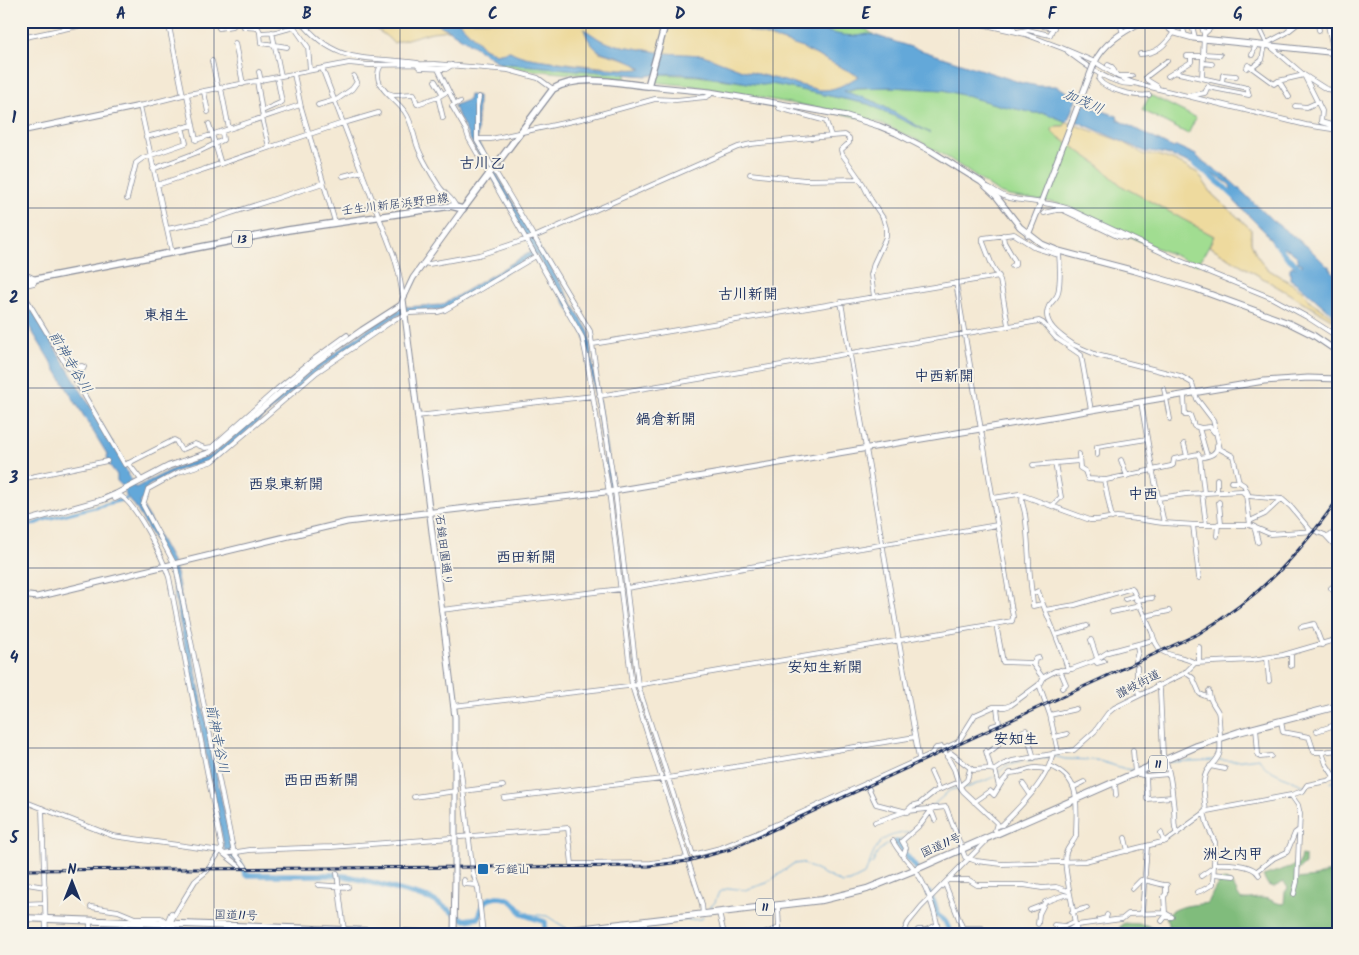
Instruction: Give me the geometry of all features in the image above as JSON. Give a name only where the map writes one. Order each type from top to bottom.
[{"type":"highway","name":"国道11号","points":[[539,934],[778,906],[847,895],[914,870],[984,838],[997,830],[1220,738],[1338,706]]},
{"type":"highway","name":"国道11号","points":[[21,918],[168,923],[306,931],[344,930],[450,934]]},
{"type":"main road","points":[[553,89],[564,83],[577,82],[648,84],[666,21]]},
{"type":"main road","name":"壬生川新居浜野田線","points":[[21,282],[335,222],[456,206],[463,210],[545,97],[553,89]]},
{"type":"street","points":[[21,38],[102,21]]},
{"type":"street","points":[[168,21],[196,140],[300,105]]},
{"type":"street","points":[[218,21],[219,28],[233,26]]},
{"type":"street","points":[[290,21],[308,47],[310,70]]},
{"type":"street","points":[[301,21],[319,41],[345,55],[365,59],[516,72],[538,78],[553,89]]},
{"type":"street","points":[[968,21],[1016,31],[1028,30],[1048,35],[1051,34],[1056,21]]},
{"type":"street","points":[[990,21],[1003,24],[1016,31],[1062,48],[1134,83],[1306,125],[1338,129]]},
{"type":"street","points":[[1043,21],[1043,26],[1054,28]]},
{"type":"street","points":[[1119,21],[1123,34]]},
{"type":"street","points":[[1028,235],[1094,63],[1103,48],[1143,21]]},
{"type":"street","points":[[1160,21],[1174,32],[1195,38],[1204,36],[1256,44],[1336,50]]},
{"type":"street","points":[[1171,21],[1174,32]]},
{"type":"street","points":[[1181,21],[1185,36]]},
{"type":"street","points":[[1191,21],[1195,38]]},
{"type":"street","points":[[1200,21],[1204,36],[1202,78]]},
{"type":"street","points":[[1210,21],[1211,27]]},
{"type":"street","points":[[1204,36],[1218,21]]},
{"type":"street","points":[[1226,21],[1228,26]]},
{"type":"street","points":[[1257,21],[1267,45],[1304,75],[1326,89],[1338,91]]},
{"type":"street","points":[[1288,21],[1290,29]]},
{"type":"street","points":[[1254,67],[1262,60],[1267,45],[1301,21]]},
{"type":"street","points":[[1317,21],[1319,30]]},
{"type":"street","points":[[1327,21],[1336,50],[1338,71]]},
{"type":"street","points":[[244,27],[258,28],[261,43],[287,47]]},
{"type":"street","points":[[260,33],[294,27]]},
{"type":"street","points":[[1329,29],[1338,27]]},
{"type":"street","points":[[262,111],[282,102],[272,32]]},
{"type":"street","points":[[1140,54],[1149,53],[1164,46],[1174,32]]},
{"type":"street","points":[[235,43],[244,84]]},
{"type":"street","points":[[1252,55],[1256,44]]},
{"type":"street","points":[[1062,48],[1101,74],[1124,84],[1134,83]]},
{"type":"street","points":[[1168,76],[1191,62],[1189,56],[1220,55]]},
{"type":"street","points":[[212,61],[229,129]]},
{"type":"street","points":[[1158,89],[1158,86],[1147,80],[1146,77],[1167,61]]},
{"type":"street","points":[[21,120],[22,130],[185,95],[349,63],[381,65],[424,64]]},
{"type":"street","points":[[1203,63],[1212,64]]},
{"type":"street","points":[[381,65],[377,75],[380,87],[400,105],[408,117],[417,145],[439,187],[456,206]]},
{"type":"street","points":[[417,65],[420,68],[438,69],[449,69],[452,66]]},
{"type":"street","points":[[1108,65],[1112,67],[1117,76]]},
{"type":"street","points":[[1247,68],[1248,65],[1254,67],[1274,84],[1304,75]]},
{"type":"street","points":[[322,68],[397,265],[403,299]]},
{"type":"street","points":[[438,69],[448,90],[458,103],[452,106],[588,327],[593,344],[592,354],[627,588],[635,685]]},
{"type":"street","points":[[259,72],[262,111],[269,147]]},
{"type":"street","points":[[1174,72],[1247,88],[1249,95],[1208,87]]},
{"type":"street","points":[[294,74],[300,105],[335,222]]},
{"type":"street","points":[[1101,74],[1099,80],[1101,84],[1127,93],[1149,95]]},
{"type":"street","points":[[1222,82],[1223,75],[1236,76]]},
{"type":"street","points":[[1304,75],[1322,111],[1321,122]]},
{"type":"street","points":[[318,105],[335,100],[355,87],[357,82],[354,76]]},
{"type":"street","points":[[1117,76],[1132,76]]},
{"type":"street","points":[[1188,96],[1205,93],[1209,79]]},
{"type":"street","points":[[435,81],[442,94]]},
{"type":"street","points":[[1279,81],[1289,97]]},
{"type":"street","points":[[648,84],[847,116],[896,133],[951,163],[999,194],[1009,198],[1055,204],[1069,209],[1130,238],[1272,298],[1338,337]]},
{"type":"street","points":[[386,92],[394,95],[414,94],[417,104],[438,97],[448,90]]},
{"type":"street","points":[[204,92],[208,112]]},
{"type":"street","points":[[478,140],[491,139],[586,118],[655,99],[676,100],[706,97],[712,93]]},
{"type":"street","points":[[479,96],[477,107],[478,140],[492,172],[527,239],[580,333],[586,355],[612,491],[621,589],[635,685],[702,904],[703,915]]},
{"type":"street","points":[[438,97],[442,118]]},
{"type":"street","points":[[1295,106],[1308,107],[1318,102]]},
{"type":"street","points":[[778,104],[779,108],[826,121],[831,136]]},
{"type":"street","points":[[140,106],[172,253]]},
{"type":"street","points":[[157,185],[378,113]]},
{"type":"street","points":[[1306,125],[1321,122],[1338,129]]},
{"type":"street","points":[[146,137],[193,124]]},
{"type":"street","points":[[210,124],[221,164]]},
{"type":"street","points":[[127,199],[136,163],[186,143],[182,127]]},
{"type":"street","points":[[153,169],[224,139],[222,132]]},
{"type":"street","points":[[424,263],[429,264],[479,255],[534,237],[738,147],[751,144],[845,135],[849,138],[849,143],[843,148],[842,154],[860,179],[883,218],[886,228],[885,242],[874,263],[871,275],[874,297]]},
{"type":"street","points":[[343,176],[362,170]]},
{"type":"street","points":[[750,174],[805,180],[860,179]]},
{"type":"street","points":[[166,229],[207,221],[323,183]]},
{"type":"street","points":[[984,184],[1028,235],[1059,253]]},
{"type":"street","points":[[21,524],[114,495],[169,466],[198,457],[213,448],[315,363],[401,305],[413,278],[463,210]]},
{"type":"street","points":[[1044,213],[1063,210],[1117,236],[1125,239],[1130,238]]},
{"type":"street","points":[[1008,326],[999,276],[992,265],[983,239],[984,237],[992,238],[1014,234],[1036,248],[1135,270],[1196,289],[1289,323],[1313,335],[1338,352]]},
{"type":"street","points":[[1003,235],[1004,242],[1015,262],[1015,265],[1012,266]]},
{"type":"street","points":[[1059,253],[1058,293],[1049,306],[1047,315],[1052,328],[1074,345],[1097,355],[1180,376],[1192,383],[1199,402],[1212,420],[1220,449],[1234,458],[1240,482],[1244,485],[1251,524],[1258,542]]},
{"type":"street","points":[[245,866],[234,852],[175,564],[143,505],[148,488],[179,472],[213,461],[317,372],[395,319],[405,314],[445,310],[536,256]]},
{"type":"street","points":[[21,278],[29,276],[34,279],[34,283],[21,286]]},
{"type":"street","points":[[593,344],[999,276]]},
{"type":"street","points":[[453,706],[635,685],[1012,621],[1013,617],[956,283]]},
{"type":"street","points":[[21,290],[68,368],[84,367],[72,372],[72,374],[125,465],[175,440],[181,450],[195,444],[205,448],[213,448],[277,389],[346,335]]},
{"type":"street","name":"石鎚田園通り","points":[[403,299],[453,706],[456,753],[454,934]]},
{"type":"street","points":[[841,302],[919,759]]},
{"type":"street","points":[[599,396],[1042,321],[1056,338],[1081,355]]},
{"type":"street","points":[[1074,345],[1081,355],[1091,410]]},
{"type":"street","points":[[21,596],[37,597],[347,522],[612,491],[1286,379],[1338,379]]},
{"type":"street","points":[[1164,389],[1170,419]]},
{"type":"street","points":[[1184,395],[1185,415],[1190,415],[1194,426],[1200,428],[1210,427],[1216,436],[1216,452],[1200,458]]},
{"type":"street","points":[[418,416],[593,396]]},
{"type":"street","points":[[1141,402],[1164,523]]},
{"type":"street","points":[[1200,428],[1206,456]]},
{"type":"street","points":[[1097,455],[1097,447],[1147,439]]},
{"type":"street","points":[[1184,444],[1187,456]]},
{"type":"street","points":[[1079,454],[1080,468],[1085,471],[1088,479],[1104,480],[1171,466],[1174,459],[1198,454],[1200,458],[1206,525]]},
{"type":"street","points":[[1121,460],[1127,476]]},
{"type":"street","points":[[1033,465],[1079,461]]},
{"type":"street","points":[[21,479],[106,462]]},
{"type":"street","points":[[128,463],[142,481]]},
{"type":"street","points":[[1052,506],[1061,498],[1055,463]]},
{"type":"street","points":[[1216,479],[1217,492]]},
{"type":"street","points":[[1104,480],[1112,518]]},
{"type":"street","points":[[1231,482],[1240,482]]},
{"type":"street","points":[[1159,498],[1242,491],[1251,496],[1281,499],[1289,505],[1311,531]]},
{"type":"street","points":[[993,498],[1022,494],[1090,520],[1128,518],[1194,525],[1251,524],[1270,534],[1311,531],[1338,540]]},
{"type":"street","points":[[1022,494],[1021,500],[1025,511],[1033,606],[1042,604]]},
{"type":"street","points":[[114,495],[115,499],[122,496],[136,512],[166,566],[222,848],[224,853],[238,866]]},
{"type":"street","points":[[1251,524],[1281,499]]},
{"type":"street","points":[[1217,536],[1219,524],[1218,502]]},
{"type":"street","points":[[627,588],[997,525]]},
{"type":"street","points":[[1194,525],[1198,578]]},
{"type":"street","points":[[1327,536],[1337,529]]},
{"type":"street","points":[[1327,536],[1338,549]]},
{"type":"street","points":[[1338,583],[1331,588],[1338,595]]},
{"type":"street","points":[[1045,610],[1074,605],[1132,588],[1154,640],[1164,653],[1197,663],[1266,658],[1337,641]]},
{"type":"street","points":[[442,610],[621,589]]},
{"type":"street","points":[[1032,594],[1038,591],[1068,670]]},
{"type":"street","points":[[1125,599],[1152,598]]},
{"type":"street","points":[[1112,612],[1140,606]]},
{"type":"street","points":[[1145,616],[1169,611]]},
{"type":"street","points":[[996,624],[1003,662],[1034,664]]},
{"type":"street","points":[[1301,627],[1314,624],[1322,645]]},
{"type":"street","points":[[1056,635],[1087,626]]},
{"type":"street","points":[[1091,640],[1097,663],[1104,661]]},
{"type":"street","points":[[665,779],[693,855],[720,848],[931,754],[936,748],[942,747],[943,749],[958,742],[975,716],[988,708],[1011,705],[1039,684],[1043,678],[1055,671],[1068,670],[1108,652],[1154,640]]},
{"type":"street","points":[[1136,661],[1137,645]]},
{"type":"street","points":[[1197,663],[1199,647]]},
{"type":"street","points":[[1302,650],[1302,656]]},
{"type":"street","points":[[1291,666],[1292,653]]},
{"type":"street","points":[[1249,660],[1251,654]]},
{"type":"street","points":[[1034,664],[1035,659],[1039,658]]},
{"type":"street","points":[[1266,658],[1268,681]]},
{"type":"street","name":"讃岐街道","points":[[993,770],[1012,761],[1076,748],[1095,731],[1111,710],[1185,672],[1197,663]]},
{"type":"street","points":[[1034,664],[1043,678]]},
{"type":"street","points":[[1136,667],[1139,694]]},
{"type":"street","points":[[1060,670],[1066,684],[1062,688]]},
{"type":"street","points":[[1185,672],[1193,678],[1199,693],[1210,698]]},
{"type":"street","points":[[1039,684],[1050,715],[1058,752]]},
{"type":"street","points":[[1157,685],[1160,690],[1163,755],[1168,764],[1176,834]]},
{"type":"street","points":[[1197,892],[1212,885],[1214,874],[1215,842],[1208,827],[1205,812],[1204,781],[1206,772],[1219,756],[1220,715],[1210,698],[1210,692]]},
{"type":"street","points":[[992,726],[999,724],[997,707]]},
{"type":"street","points":[[1050,715],[1076,709]]},
{"type":"street","points":[[1282,721],[1283,732],[1309,737],[1314,752],[1338,750]]},
{"type":"street","points":[[1317,731],[1338,724]]},
{"type":"street","points":[[1256,727],[1258,754],[1260,757],[1271,756]]},
{"type":"street","points":[[1023,730],[1026,730],[1034,758]]},
{"type":"street","points":[[1055,737],[1067,734]]},
{"type":"street","points":[[504,798],[665,779],[915,737]]},
{"type":"street","points":[[998,745],[986,752],[999,787]]},
{"type":"street","points":[[943,749],[954,769],[959,784],[974,802],[994,819],[997,830],[1030,794],[1049,768],[1052,754]]},
{"type":"street","points":[[1133,750],[1134,774]]},
{"type":"street","points":[[875,822],[907,811],[947,808],[965,857],[976,862],[1002,864],[1085,861],[1164,842],[1205,812],[1291,795],[1303,791],[1307,785],[1336,777],[1326,764],[1322,752]]},
{"type":"street","points":[[456,753],[460,763],[473,873],[477,884],[483,934]]},
{"type":"street","points":[[947,757],[951,753],[970,769],[993,770]]},
{"type":"street","points":[[1210,766],[1225,769]]},
{"type":"street","points":[[974,802],[990,790],[994,795],[1010,773],[1019,773],[1033,767],[1049,768],[1064,772],[1074,787],[1076,799],[1076,836],[1066,854],[1066,862],[1069,894],[1074,924],[1078,934]]},
{"type":"street","points":[[907,811],[938,790],[967,780],[970,769]]},
{"type":"street","points":[[931,772],[938,790]]},
{"type":"street","points":[[1126,773],[1146,776],[1169,774]]},
{"type":"street","points":[[1146,776],[1147,799],[1172,797]]},
{"type":"street","points":[[1074,787],[1084,782]]},
{"type":"street","points":[[1115,782],[1116,795]]},
{"type":"street","points":[[866,783],[876,804],[907,811]]},
{"type":"street","points":[[1022,784],[1030,794]]},
{"type":"street","points":[[463,790],[503,786]]},
{"type":"street","points":[[414,797],[456,791]]},
{"type":"street","points":[[1291,795],[1299,809],[1297,882],[1294,894]]},
{"type":"street","points":[[21,800],[113,836],[224,853],[451,838]]},
{"type":"street","points":[[42,808],[46,934]]},
{"type":"street","points":[[932,809],[934,820]]},
{"type":"street","points":[[904,857],[906,848],[902,841],[932,809]]},
{"type":"street","points":[[460,837],[568,828],[572,864],[650,864],[687,858]]},
{"type":"street","points":[[914,830],[918,836]]},
{"type":"street","points":[[1201,876],[1214,866],[1225,863],[1258,873],[1274,858],[1287,852],[1295,833],[1299,830]]},
{"type":"street","points":[[1161,833],[1164,842]]},
{"type":"street","points":[[903,934],[913,916],[984,842],[984,838]]},
{"type":"street","points":[[1125,838],[1128,852]]},
{"type":"street","points":[[893,841],[931,898],[939,934]]},
{"type":"street","points":[[1142,913],[1147,847]]},
{"type":"street","points":[[162,934],[197,878],[207,871],[224,853]]},
{"type":"street","points":[[336,873],[344,930]]},
{"type":"street","points":[[1214,874],[1234,876]]},
{"type":"street","points":[[464,880],[464,884],[477,884]]},
{"type":"street","points":[[946,882],[970,880],[977,885],[1056,887],[1069,894]]},
{"type":"street","points":[[1132,889],[1141,880],[1154,882],[1158,885],[1168,885],[1164,896],[1165,913]]},
{"type":"street","points":[[946,882],[965,934]]},
{"type":"street","points":[[21,883],[45,886]]},
{"type":"street","points":[[318,885],[348,887]]},
{"type":"street","points":[[1204,890],[1204,896]]},
{"type":"street","points":[[1038,924],[1039,914],[1044,902],[1069,894]]},
{"type":"street","points":[[21,904],[46,903]]},
{"type":"street","points":[[1030,910],[1043,905]]},
{"type":"street","points":[[763,934],[779,928],[778,906]]},
{"type":"street","points":[[91,907],[118,911],[134,918],[161,918],[168,923]]},
{"type":"street","points":[[1072,912],[1087,908]]},
{"type":"street","points":[[167,934],[171,913]]},
{"type":"street","points":[[718,913],[724,934]]},
{"type":"street","points":[[1054,925],[1065,926],[1122,919],[1128,914],[1142,913],[1165,913],[1172,917],[1165,918],[1162,921]]},
{"type":"street","points":[[1096,922],[1106,918],[1106,915]]},
{"type":"street","points":[[90,921],[90,934]]},
{"type":"street","points":[[1060,926],[1063,934],[1074,924]]},
{"type":"street","points":[[918,930],[926,930],[937,925]]},
{"type":"street","points":[[963,928],[982,928]]},
{"type":"green space","points":[[795,21],[855,21],[874,35],[850,37],[834,35]]},
{"type":"green space","points":[[499,63],[625,74],[625,79],[499,67]]},
{"type":"green space","points":[[658,74],[697,76],[762,85],[772,84],[868,104],[922,129],[876,102],[843,92],[857,88],[891,87],[944,90],[1002,106],[1035,113],[1045,113],[1067,122],[1064,126],[1057,126],[1053,133],[1096,163],[1122,186],[1214,236],[1198,265],[1135,239],[1069,207],[999,193],[950,159],[919,141],[880,123],[823,109],[694,86],[653,82]]},
{"type":"green space","points":[[1150,95],[1196,118],[1188,134],[1142,110]]},
{"type":"green space","points":[[1301,855],[1305,856],[1305,864],[1296,872],[1296,879],[1316,877],[1338,868],[1338,934],[1120,934],[1120,926],[1124,923],[1146,925],[1163,933],[1169,929],[1166,916],[1170,912],[1186,906],[1208,903],[1215,889],[1224,880],[1233,886],[1242,900],[1265,898],[1284,904],[1285,892],[1288,888],[1284,882],[1274,887],[1268,885],[1263,876],[1299,864]]},
{"type":"sand","points":[[320,21],[393,21],[412,23],[410,21],[432,21],[449,30],[432,32],[393,43],[382,33],[367,25],[358,24],[334,27]]},
{"type":"sand","points":[[458,21],[715,21],[800,47],[859,76],[835,88],[819,90],[742,70],[703,55],[663,53],[611,44],[585,30],[599,52],[631,61],[642,70],[597,67],[536,59],[520,56],[510,51],[496,54],[484,48]]},
{"type":"sand","points":[[1067,122],[1123,142],[1145,155],[1158,155],[1175,161],[1198,173],[1213,195],[1251,229],[1251,242],[1256,254],[1266,268],[1302,290],[1310,301],[1338,320],[1338,323],[1209,246],[1214,236],[1122,186],[1096,163],[1053,133],[1052,129],[1057,126],[1064,126]]},
{"type":"water","points":[[432,21],[458,21],[484,48],[496,54],[510,51],[526,57],[588,66],[642,69],[624,58],[598,50],[588,39],[584,29],[611,44],[663,53],[703,55],[742,70],[819,90],[835,88],[859,76],[800,47],[715,21],[795,21],[810,28],[842,35],[874,35],[1022,83],[1038,86],[1056,86],[1077,97],[1067,122],[1045,113],[1035,113],[1002,106],[944,90],[891,87],[857,88],[844,91],[876,102],[930,133],[868,104],[772,84],[762,85],[689,74],[646,76],[499,63]]},
{"type":"water","points":[[469,95],[478,96],[477,141],[589,332],[613,489],[610,489],[584,335],[536,254],[444,309],[403,313],[390,320],[318,370],[215,459],[181,469],[148,486],[143,500],[140,502],[172,561],[177,577],[232,851],[245,868],[242,868],[225,852],[171,577],[165,559],[135,506],[117,481],[117,475],[108,463],[107,454],[21,313],[21,292],[115,447],[135,488],[181,465],[212,455],[313,369],[365,331],[403,307],[442,305],[534,250],[470,139],[454,107],[468,100]]},
{"type":"water","points":[[1083,102],[1091,107],[1117,116],[1118,120],[1167,145],[1174,148],[1176,146],[1196,155],[1231,181],[1273,221],[1308,247],[1338,276],[1338,317],[1290,279],[1292,266],[1299,269],[1302,267],[1302,264],[1298,262],[1297,256],[1289,250],[1273,244],[1266,233],[1235,202],[1230,185],[1214,174],[1189,162],[1164,154],[1146,152],[1076,121]]},
{"type":"waterway","name":"加茂川","points":[[1194,163],[1237,199]]},
{"type":"waterway","name":"加茂川","points":[[1274,241],[1286,256],[1305,272]]},
{"type":"waterway","points":[[21,529],[47,519],[126,499]]},
{"type":"waterway","points":[[997,774],[1006,766],[1054,756],[1065,759],[1096,760],[1134,770]]},
{"type":"waterway","points":[[1219,760],[1234,761],[1259,758],[1264,766],[1270,770],[1305,786]]},
{"type":"waterway","points":[[1169,762],[1215,760]]},
{"type":"waterway","points":[[963,787],[969,787],[994,777]]},
{"type":"waterway","points":[[1331,782],[1338,780]]},
{"type":"waterway","points":[[930,808],[950,790],[959,788]]},
{"type":"waterway","points":[[869,865],[875,849],[883,840],[893,835],[910,832]]},
{"type":"waterway","points":[[706,912],[715,902],[719,892],[729,888],[745,890],[767,883],[793,864],[802,863],[842,883],[850,882],[864,875],[869,865],[873,863],[878,853],[884,847],[902,839]]},
{"type":"waterway","points":[[896,842],[916,868]]},
{"type":"waterway","name":"前神寺谷川","points":[[240,863],[246,875],[334,875],[351,877],[431,899],[465,920],[478,918],[488,899],[506,898],[515,904],[522,914],[545,922],[545,934]]},
{"type":"waterway","points":[[929,893],[935,905],[937,915],[945,921],[951,934]]},
{"type":"waterway","points":[[518,906],[530,914],[547,916],[566,928]]},
{"type":"waterway","points":[[640,934],[654,923],[702,919],[703,917]]},
{"type":"railway","points":[[21,870],[649,866],[688,861],[731,849],[1198,634],[1240,605],[1275,575],[1307,540],[1338,499]]},
{"type":"place","name":"石鎚山","points":[[483,869]]},
{"type":"district","name":"古川乙","points":[[482,163]]},
{"type":"district","name":"古川新開","points":[[748,294]]},
{"type":"district","name":"東相生","points":[[166,315]]},
{"type":"district","name":"中西新開","points":[[944,376]]},
{"type":"district","name":"鍋倉新開","points":[[666,419]]},
{"type":"district","name":"西泉東新開","points":[[286,484]]},
{"type":"district","name":"中西","points":[[1143,494]]},
{"type":"district","name":"西田新開","points":[[526,557]]},
{"type":"district","name":"安知生新開","points":[[825,667]]},
{"type":"district","name":"安知生","points":[[1016,739]]},
{"type":"district","name":"西田西新開","points":[[321,780]]},
{"type":"district","name":"洲之内甲","points":[[1233,854]]}]
